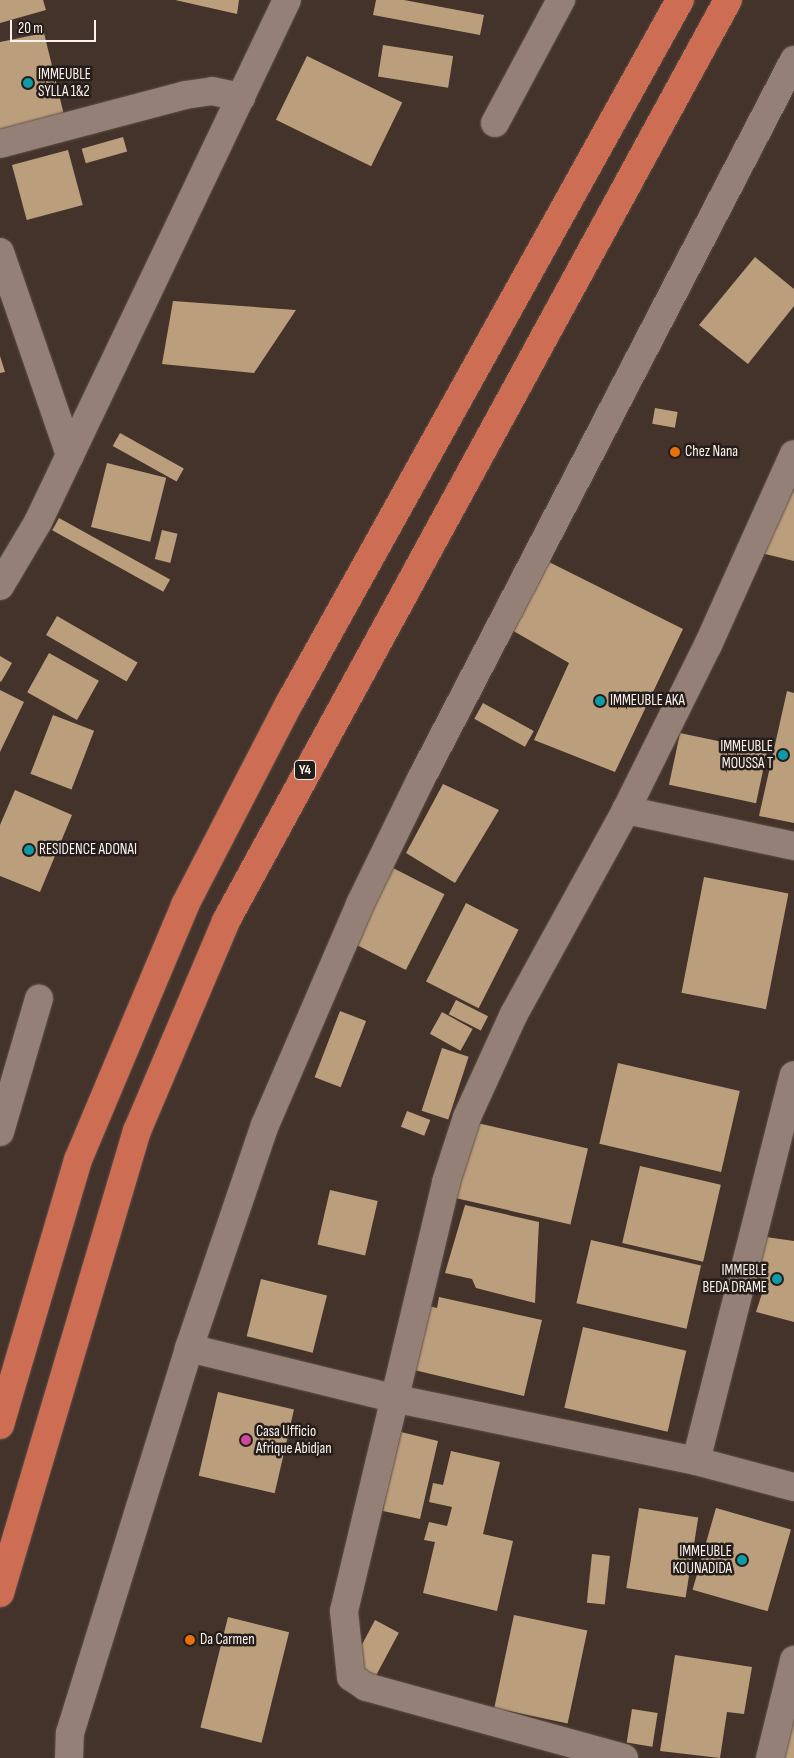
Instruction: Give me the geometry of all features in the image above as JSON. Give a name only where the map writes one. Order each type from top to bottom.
[{"type":"highway","points":[[0,1425],[78,1160],[185,905],[290,702],[680,0]]},
{"type":"highway","name":"Y4","points":[[0,1592],[137,1131],[226,921],[728,0]]},
{"type":"street","points":[[0,586],[70,455],[287,0]]},
{"type":"street","points":[[495,123],[561,0]]},
{"type":"street","points":[[69,1758],[70,1733],[189,1348],[265,1125],[360,904],[794,60]]},
{"type":"street","points":[[0,144],[185,95],[212,91],[241,97]]},
{"type":"street","points":[[0,252],[70,455]]},
{"type":"street","points":[[624,1758],[366,1687],[351,1677],[344,1612],[446,1182],[467,1117],[514,1014],[626,810],[708,645],[794,454]]},
{"type":"street","points":[[626,810],[794,846]]},
{"type":"street","points":[[0,1132],[39,999]]},
{"type":"street","points":[[696,1461],[784,1160],[794,1075]]},
{"type":"street","points":[[189,1348],[396,1399],[696,1461],[794,1487]]},
{"type":"street","points":[[770,1758],[794,1660]]},
{"type":"building","points":[[0,0],[43,0],[46,10],[0,23]]},
{"type":"building","points":[[175,0],[239,0],[237,14]]},
{"type":"building","points":[[376,0],[404,0],[484,15],[480,35],[373,15]]},
{"type":"building","name":"IMMEUBLE SYLLA 1&2","points":[[44,33],[66,123],[0,141],[0,42]]},
{"type":"building","points":[[383,45],[453,56],[448,88],[378,77]]},
{"type":"building","points":[[307,56],[402,102],[371,166],[276,120]]},
{"type":"building","points":[[123,137],[127,151],[86,163],[82,149]]},
{"type":"building","points":[[68,150],[83,205],[27,220],[12,165]]},
{"type":"building","points":[[755,257],[794,289],[794,306],[748,364],[699,325]]},
{"type":"building","points":[[173,301],[296,310],[254,373],[162,364]]},
{"type":"building","points":[[0,356],[5,372],[0,373]]},
{"type":"building","points":[[655,408],[678,412],[675,428],[652,424]]},
{"type":"building","points":[[120,433],[184,468],[177,482],[113,446]]},
{"type":"building","points":[[107,463],[166,478],[150,542],[91,527]]},
{"type":"building","points":[[794,489],[794,561],[761,553]]},
{"type":"building","points":[[59,518],[170,580],[163,592],[52,530]]},
{"type":"building","points":[[162,530],[178,534],[170,563],[155,559]]},
{"type":"building","name":"IMMEUBLE AKA","points":[[547,561],[683,629],[615,772],[534,740],[569,663],[510,629]]},
{"type":"building","points":[[57,616],[138,662],[127,682],[46,635]]},
{"type":"building","points":[[49,653],[99,681],[77,720],[27,692]]},
{"type":"building","points":[[0,656],[12,663],[1,682],[0,681]]},
{"type":"building","points":[[0,690],[24,702],[0,752]]},
{"type":"building","name":"IMMEUBLE MOUSSA T","points":[[787,691],[794,693],[794,823],[759,816]]},
{"type":"building","points":[[483,703],[534,731],[525,747],[474,719]]},
{"type":"building","points":[[53,715],[94,731],[72,790],[30,774]]},
{"type":"building","points":[[680,733],[767,752],[756,803],[669,785]]},
{"type":"building","points":[[443,784],[499,810],[455,883],[406,853]]},
{"type":"building","name":"RESIDENCE ADONAI","points":[[15,790],[72,815],[40,892],[0,876],[0,825]]},
{"type":"building","points":[[391,867],[444,894],[406,970],[352,943]]},
{"type":"building","points":[[704,877],[788,893],[766,1009],[681,993]]},
{"type":"building","points":[[466,903],[519,930],[479,1008],[426,981]]},
{"type":"building","points":[[456,1000],[488,1016],[481,1031],[449,1014]]},
{"type":"building","points":[[340,1011],[366,1021],[341,1087],[315,1077]]},
{"type":"building","points":[[442,1012],[473,1029],[460,1051],[430,1034]]},
{"type":"building","points":[[442,1048],[469,1057],[448,1119],[422,1111]]},
{"type":"building","points":[[618,1063],[740,1091],[721,1172],[599,1144]]},
{"type":"building","points":[[407,1111],[430,1120],[424,1136],[401,1127]]},
{"type":"building","points":[[473,1122],[588,1149],[570,1225],[455,1198]]},
{"type":"building","points":[[640,1166],[721,1185],[703,1262],[622,1243]]},
{"type":"building","points":[[330,1190],[378,1201],[365,1256],[317,1245]]},
{"type":"building","points":[[465,1205],[539,1222],[535,1303],[476,1288],[472,1279],[445,1273]]},
{"type":"building","name":"IMMEBLE BEDA DRAME","points":[[766,1237],[794,1241],[794,1322],[756,1312],[766,1281],[755,1276]]},
{"type":"building","points":[[591,1240],[701,1265],[686,1329],[576,1303]]},
{"type":"building","points":[[261,1279],[327,1295],[313,1353],[247,1336]]},
{"type":"building","points":[[439,1297],[542,1320],[524,1396],[414,1370],[429,1306],[437,1308]]},
{"type":"building","points":[[583,1327],[686,1351],[668,1432],[564,1408]]},
{"type":"building","points":[[218,1392],[294,1410],[275,1493],[199,1476]]},
{"type":"building","points":[[401,1432],[438,1441],[420,1519],[383,1511],[393,1447],[397,1449]]},
{"type":"building","points":[[451,1451],[500,1462],[483,1534],[513,1541],[497,1611],[423,1593],[435,1542],[424,1540],[429,1522],[447,1526],[452,1507],[429,1502],[433,1483],[443,1485]]},
{"type":"building","points":[[639,1508],[698,1517],[686,1597],[626,1588]]},
{"type":"building","name":"IMMEUBLE KOUNADIDA","points":[[716,1508],[791,1529],[768,1611],[693,1590]]},
{"type":"building","points":[[592,1554],[610,1556],[605,1605],[587,1603]]},
{"type":"building","points":[[514,1615],[587,1631],[568,1724],[494,1708]]},
{"type":"building","points":[[228,1617],[289,1632],[262,1743],[200,1728]]},
{"type":"building","points":[[375,1620],[399,1633],[375,1677],[352,1664]]},
{"type":"building","points":[[675,1655],[752,1667],[744,1714],[727,1712],[720,1758],[660,1751]]},
{"type":"building","points":[[794,1692],[794,1758],[771,1758]]},
{"type":"building","points":[[632,1709],[658,1713],[652,1747],[627,1743]]},
{"type":"place","name":"IMMEUBLE SYLLA 1&2","points":[[28,83]]},
{"type":"place","name":"Chez Nana","points":[[675,452]]},
{"type":"place","name":"IMMEUBLE AKA","points":[[600,701]]},
{"type":"place","name":"IMMEUBLE MOUSSA T","points":[[783,755]]},
{"type":"place","name":"RESIDENCE ADONAI","points":[[29,850]]},
{"type":"place","name":"IMMEBLE BEDA DRAME","points":[[777,1279]]},
{"type":"place","name":"Casa Ufficio Afrique Abidjan","points":[[246,1440]]},
{"type":"place","name":"IMMEUBLE KOUNADIDA","points":[[742,1560]]},
{"type":"place","name":"Da Carmen","points":[[190,1640]]}]
